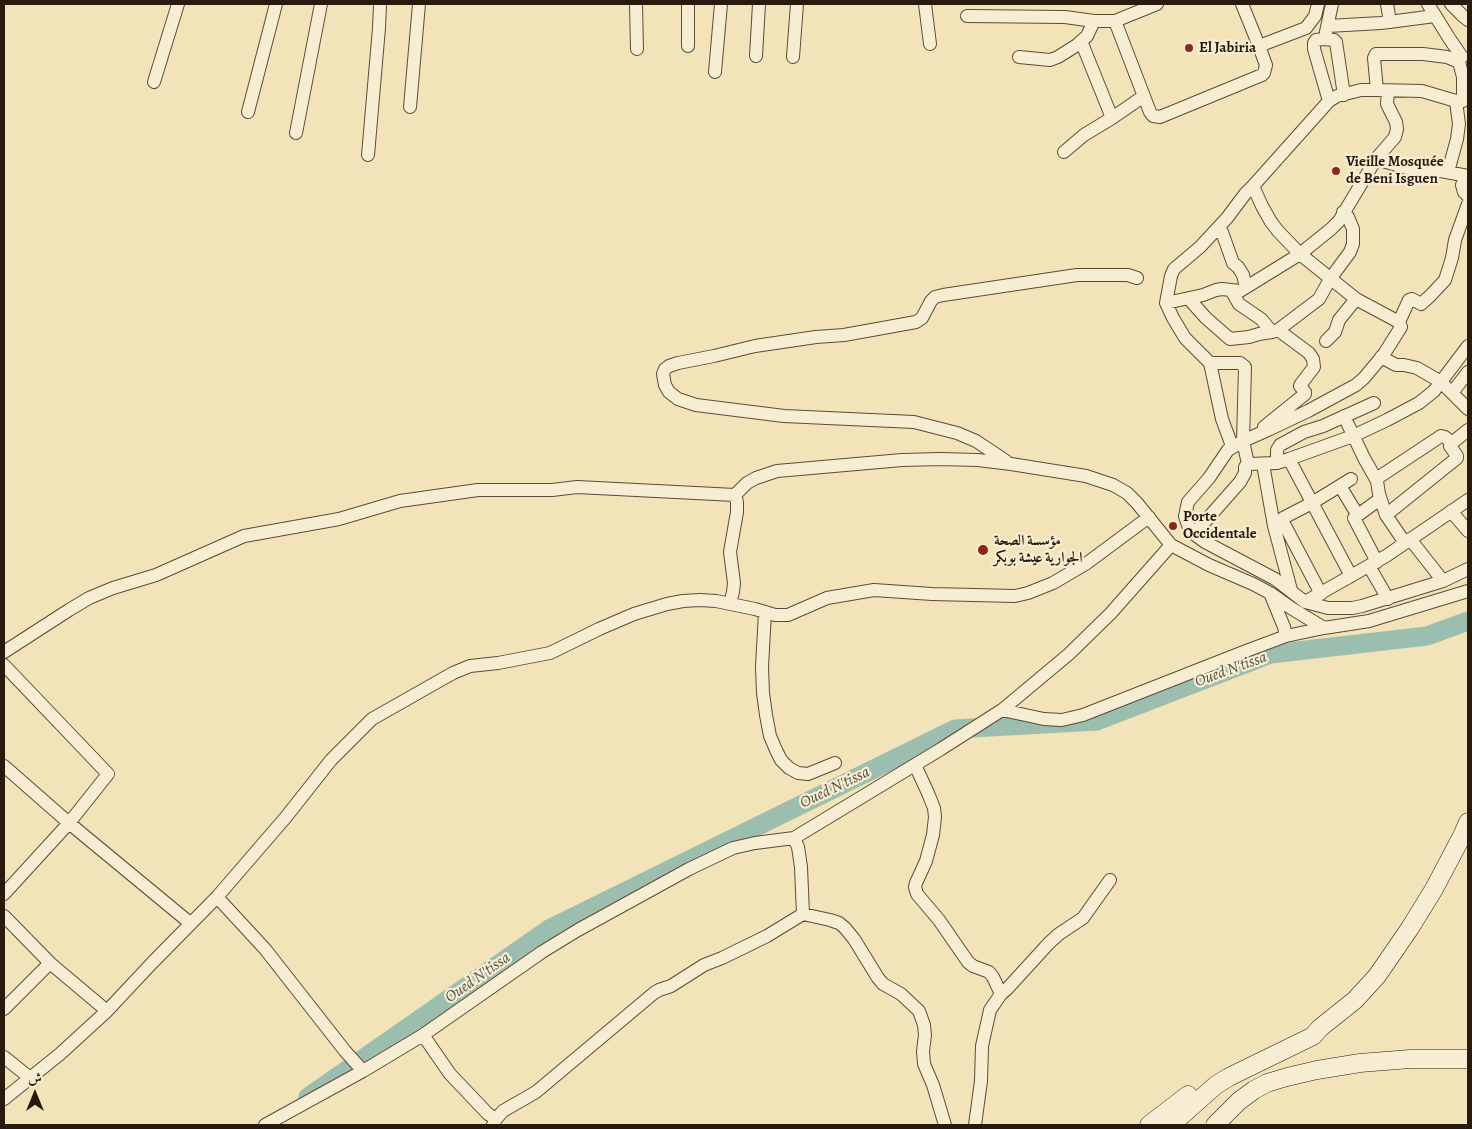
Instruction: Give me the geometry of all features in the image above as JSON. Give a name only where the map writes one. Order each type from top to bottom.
[{"type":"main road","points":[[1171,1125],[1216,1085],[1313,1036],[1320,1028],[1355,1000],[1377,976],[1410,928],[1429,897],[1468,822]]},
{"type":"main road","points":[[1149,1125],[1243,1056],[1310,1028],[1320,1028]]},
{"type":"main road","points":[[1215,1125],[1239,1101],[1254,1090],[1267,1083],[1287,1077],[1360,1063],[1410,1059],[1468,1059]]},
{"type":"street","points":[[154,82],[178,4]]},
{"type":"street","points":[[248,112],[276,4]]},
{"type":"street","points":[[296,133],[321,4]]},
{"type":"street","points":[[368,155],[380,4]]},
{"type":"street","points":[[410,107],[419,4]]},
{"type":"street","points":[[636,4],[637,49]]},
{"type":"street","points":[[688,4],[688,46]]},
{"type":"street","points":[[715,72],[721,4]]},
{"type":"street","points":[[756,56],[759,4]]},
{"type":"street","points":[[792,57],[797,4]]},
{"type":"street","points":[[925,4],[930,44]]},
{"type":"street","points":[[967,16],[1065,16],[1094,21],[1114,21],[1132,9],[1157,4]]},
{"type":"street","points":[[1114,21],[1152,115],[1160,116],[1264,73],[1266,68],[1264,57],[1242,4]]},
{"type":"street","points":[[1259,46],[1306,28],[1313,21],[1318,4]]},
{"type":"street","points":[[1323,39],[1328,26],[1332,4]]},
{"type":"street","points":[[1386,4],[1390,22]]},
{"type":"street","points":[[1428,4],[1448,38],[1463,56],[1465,100],[1448,172]]},
{"type":"street","points":[[1451,4],[1468,20]]},
{"type":"street","points":[[1328,26],[1390,22],[1435,16]]},
{"type":"street","points":[[1019,57],[1050,60],[1058,57],[1087,36],[1094,21]]},
{"type":"street","points":[[1329,101],[1314,45],[1316,40],[1334,40],[1337,43],[1344,95]]},
{"type":"street","points":[[1081,42],[1112,118]]},
{"type":"street","points":[[1166,303],[1189,299],[1216,290],[1240,291],[1300,254],[1339,220],[1376,159],[1397,133],[1394,116],[1382,90],[1374,58],[1376,54],[1463,56]]},
{"type":"street","points":[[1248,464],[1222,419],[1210,362],[1185,338],[1166,303],[1174,269],[1200,247],[1218,228],[1245,194],[1329,101],[1361,90],[1422,91],[1465,100]]},
{"type":"street","points":[[1064,152],[1084,134],[1144,96]]},
{"type":"street","points":[[1376,159],[1410,169],[1448,172],[1468,176],[1462,185],[1464,192],[1468,196]]},
{"type":"street","points":[[1254,186],[1271,222],[1300,254],[1356,299],[1399,322]]},
{"type":"street","points":[[1468,204],[1455,240],[1445,280],[1421,304],[1412,299],[1409,300],[1399,322],[1401,327],[1382,357],[1364,378],[1348,390],[1237,444],[1224,453],[1209,478],[1188,502],[1185,516],[1194,534],[1205,542],[1274,579],[1305,602],[1318,606],[1342,608],[1362,606],[1443,581],[1468,569]]},
{"type":"street","points":[[1189,299],[1206,318],[1230,339],[1275,331],[1320,299],[1330,279],[1350,252],[1353,244],[1353,229],[1351,221],[1343,212]]},
{"type":"street","points":[[1218,228],[1222,232],[1233,263],[1238,267],[1243,276],[1246,287]]},
{"type":"street","points":[[1011,464],[963,436],[938,427],[914,422],[784,416],[696,405],[678,399],[670,392],[665,385],[663,374],[669,366],[678,363],[755,346],[844,335],[916,322],[922,318],[931,301],[943,295],[1077,275],[1128,275],[1137,278]]},
{"type":"street","points":[[1231,290],[1239,304],[1309,353],[1313,359],[1313,370],[1301,384],[1305,394],[1266,425],[1260,434]]},
{"type":"street","points":[[1326,341],[1335,332],[1339,320],[1356,299]]},
{"type":"street","points":[[1248,464],[1283,461],[1353,436],[1419,403],[1434,391],[1468,346]]},
{"type":"street","points":[[1382,357],[1396,365],[1417,368],[1441,382],[1468,409]]},
{"type":"street","points":[[1210,362],[1240,363],[1245,367],[1237,444]]},
{"type":"street","points":[[1452,393],[1468,372]]},
{"type":"street","points":[[1351,576],[1312,503],[1277,450],[1280,445],[1304,432],[1374,404]]},
{"type":"street","points":[[1344,416],[1376,479],[1386,515],[1395,530],[1408,541],[1443,581]]},
{"type":"street","points":[[1386,515],[1457,458],[1458,456],[1450,446],[1468,430]]},
{"type":"street","points":[[1376,479],[1441,436],[1452,443]]},
{"type":"street","points":[[4,652],[89,598],[156,575],[244,536],[339,519],[400,501],[478,490],[552,490],[577,487],[736,495],[756,478],[788,470],[902,460],[940,459],[978,460],[1011,464],[1086,476],[1113,485],[1137,503],[1171,545],[1270,593],[1324,628]]},
{"type":"street","points":[[1194,534],[1240,482],[1245,473],[1245,467],[1248,464]]},
{"type":"street","points":[[1263,464],[1274,526],[1291,590]]},
{"type":"street","points":[[1321,594],[1282,520],[1351,479]]},
{"type":"street","points":[[1340,486],[1358,514]]},
{"type":"street","points":[[730,603],[733,592],[733,577],[730,552],[737,512],[736,495]]},
{"type":"street","points":[[1380,499],[1354,517],[1354,520],[1388,599]]},
{"type":"street","points":[[1305,602],[1373,564],[1468,500]]},
{"type":"street","points":[[1451,511],[1468,531]]},
{"type":"street","points":[[4,1099],[60,1054],[107,1011],[217,896],[331,760],[372,718],[462,668],[550,653],[634,614],[667,604],[700,600],[730,603],[774,615],[788,615],[827,598],[874,590],[932,594],[1014,596],[1028,593],[1053,583],[1087,563],[1149,517]]},
{"type":"street","points":[[265,1125],[363,1071],[423,1035],[570,934],[689,869],[743,845],[794,838],[1002,710],[1069,654],[1111,613],[1171,545]]},
{"type":"street","points":[[1002,710],[1062,720],[1083,715],[1286,636],[1370,621],[1468,591]]},
{"type":"street","points":[[1270,593],[1284,626],[1286,636]]},
{"type":"street","points":[[765,612],[762,668],[763,693],[767,722],[776,750],[781,760],[798,773],[808,774],[836,763]]},
{"type":"street","points":[[4,665],[108,774],[69,823],[4,894]]},
{"type":"street","points":[[914,765],[928,792],[935,817],[933,836],[915,887],[917,894],[939,920],[968,962],[989,972],[1001,994]]},
{"type":"street","points":[[4,766],[69,823],[190,923]]},
{"type":"street","points":[[794,838],[801,866],[803,914]]},
{"type":"street","points":[[975,1125],[981,1081],[982,1046],[990,1010],[1001,994],[1008,989],[1059,934],[1083,918],[1110,880]]},
{"type":"street","points":[[217,896],[265,949],[363,1071]]},
{"type":"street","points":[[423,1035],[450,1074],[494,1122],[503,1112],[536,1092],[654,993],[671,986],[704,965],[758,940],[803,914],[830,920],[839,923],[845,928],[883,984],[901,994],[919,1011],[926,1035],[923,1051],[924,1064],[933,1085],[945,1125]]},
{"type":"street","points":[[4,916],[50,963],[107,1011]]},
{"type":"street","points":[[4,1009],[50,963]]},
{"type":"street","points":[[4,1057],[30,1078]]},
{"type":"waterway","name":"Oued N'tissa","points":[[308,1097],[549,929],[955,729],[1097,721],[1271,654],[1427,636],[1468,621]]},
{"type":"place","name":"El Jabiria","points":[[1189,48]]},
{"type":"place","name":"Vieille Mosquée de Beni Isguen","points":[[1336,171]]},
{"type":"place","name":"Porte Occidentale","points":[[1173,526]]},
{"type":"place","name":"مؤسسة الصحة الجوارية عيشة بوبكر","points":[[983,550]]}]
